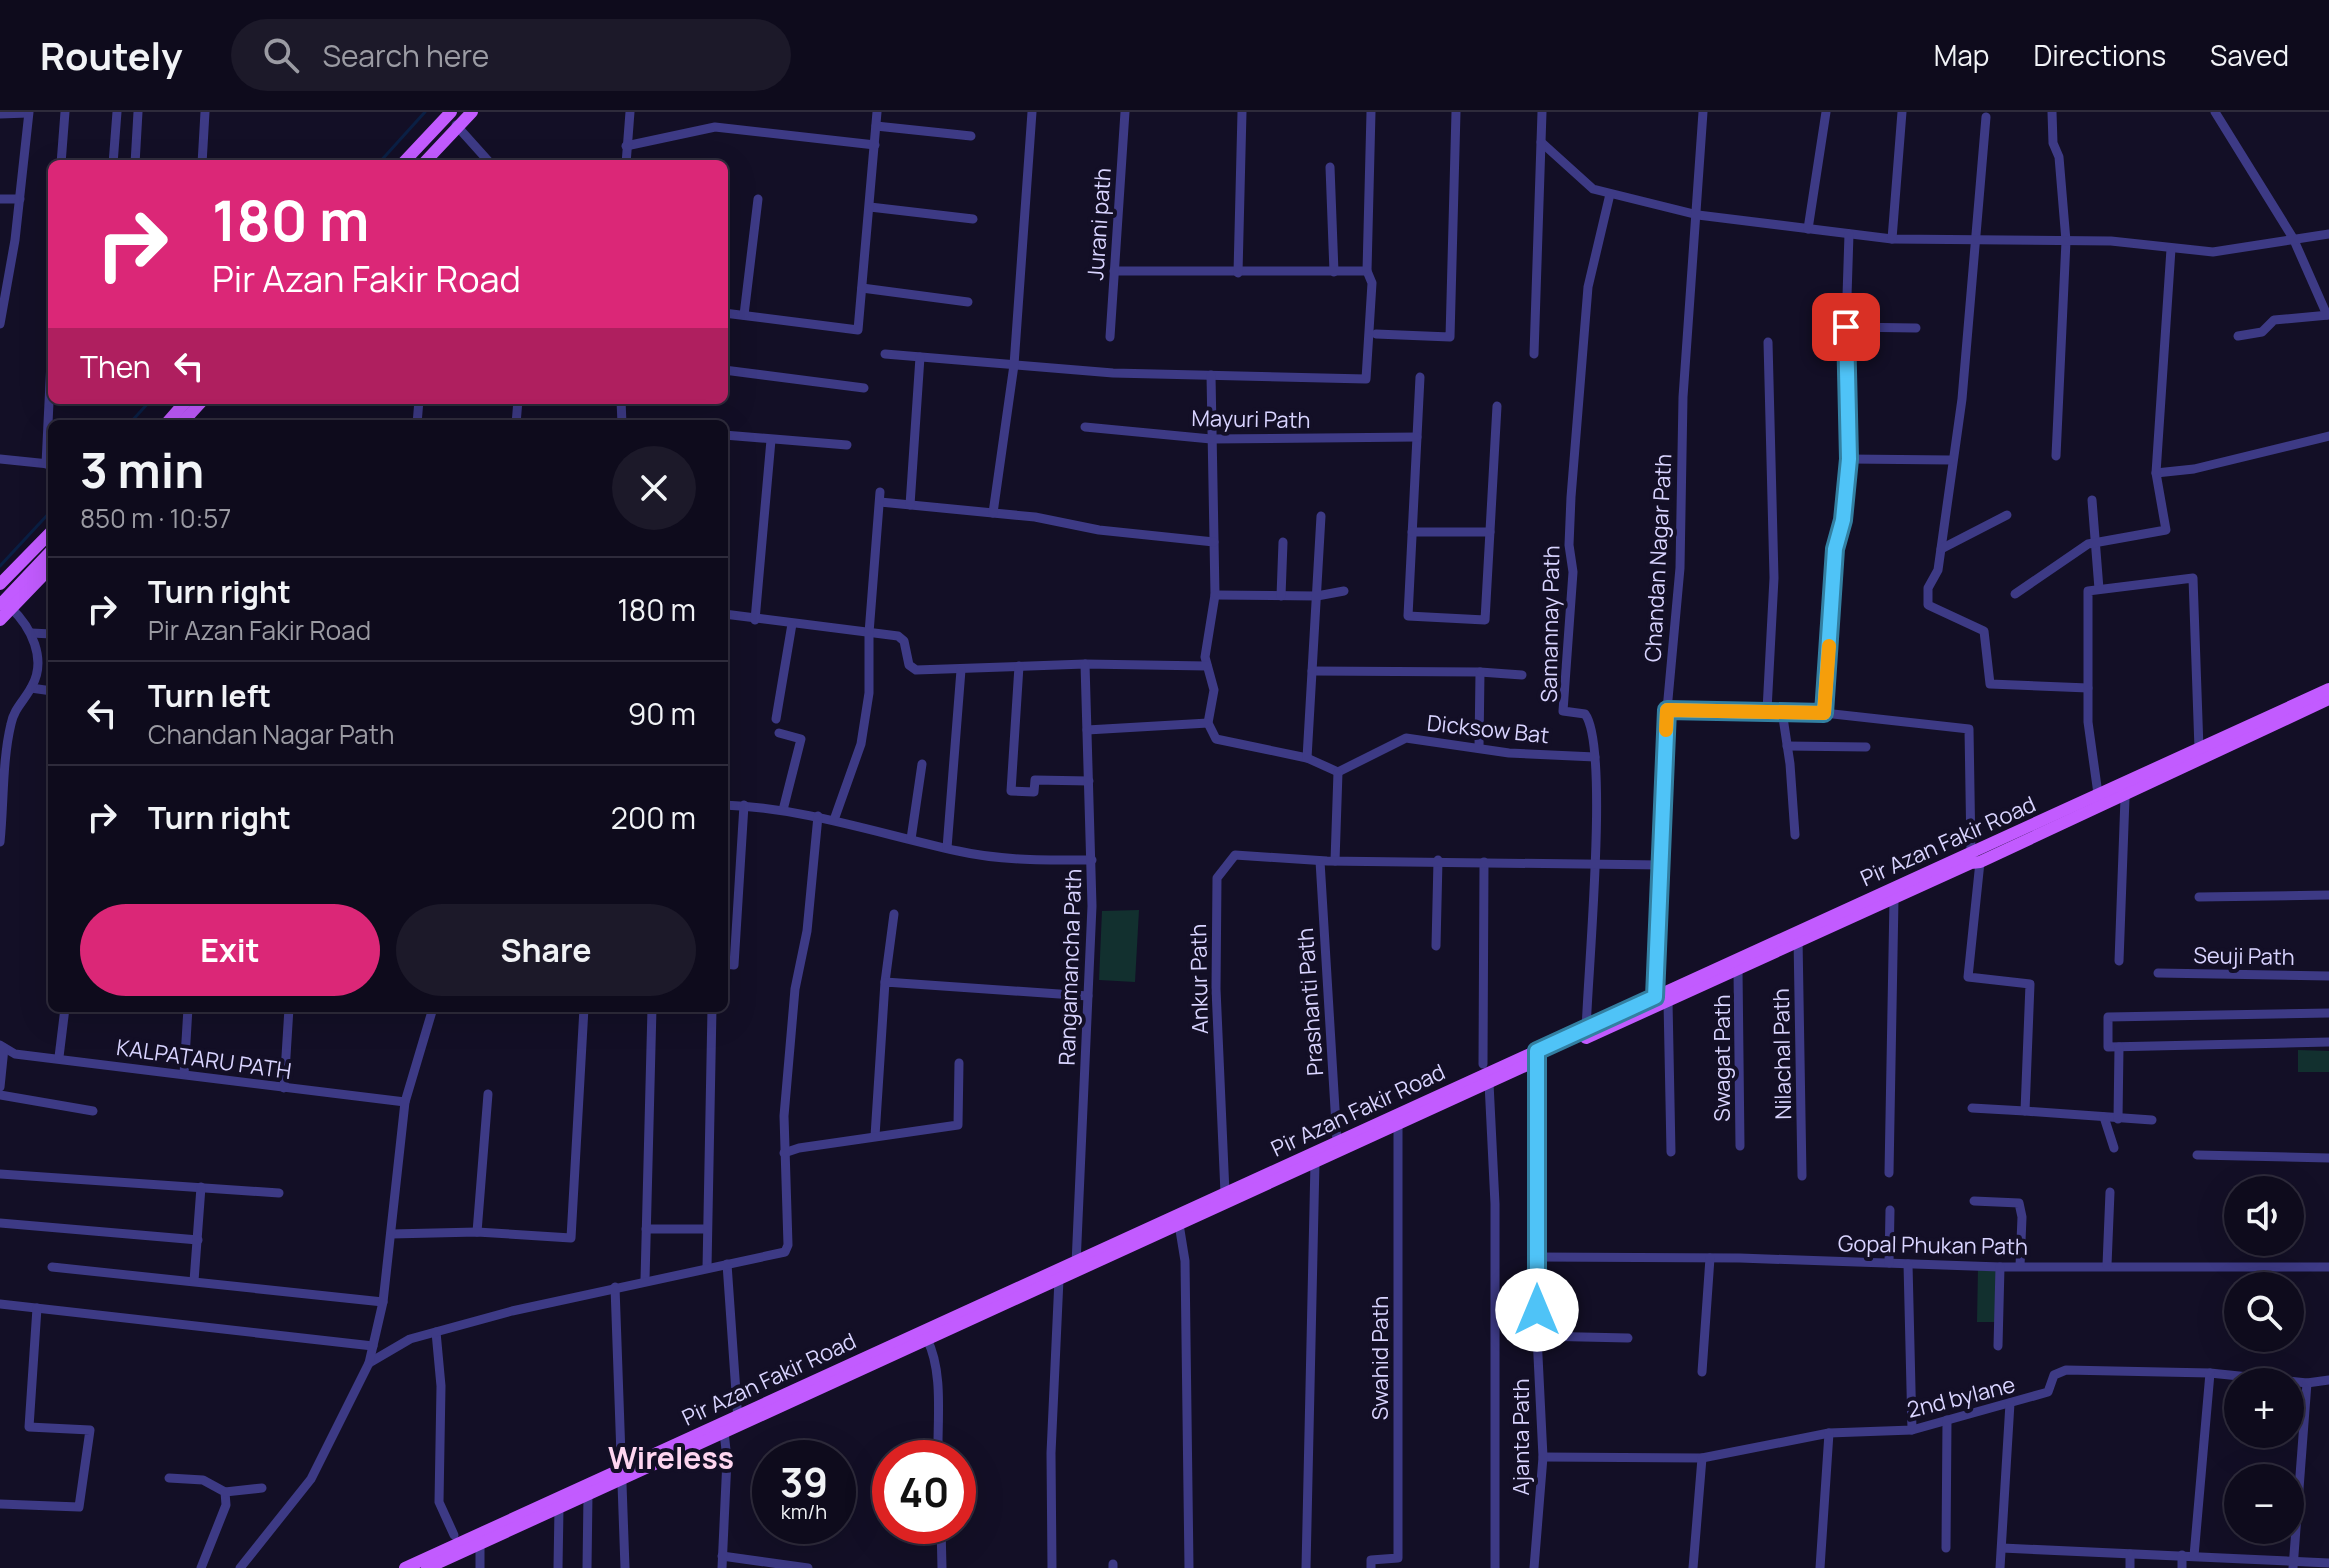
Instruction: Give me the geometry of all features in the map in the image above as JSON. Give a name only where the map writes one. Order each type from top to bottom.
[{"type":"main road","points":[[427,160],[472,112]]},
{"type":"main road","points":[[406,160],[449,113]]},
{"type":"main road","points":[[170,420],[184,404]]},
{"type":"main road","points":[[185,420],[199,404]]},
{"type":"main road","points":[[0,584],[48,535]]},
{"type":"main road","points":[[0,620],[6,606],[48,555]]},
{"type":"main road","points":[[6,606],[48,569]]},
{"type":"main road","name":"Pir Azan Fakir Road","points":[[2098,800],[2329,689]]},
{"type":"main road","name":"Pir Azan Fakir Road","points":[[427,1568],[588,1494],[623,1468],[724,1432],[738,1421],[1179,1220],[1398,1125],[1586,1033],[1798,936],[2329,699]]},
{"type":"main road","name":"Pir Azan Fakir Road","points":[[1655,1002],[1668,1001],[1738,970],[1798,936]]},
{"type":"main road","name":"Pir Azan Fakir Road","points":[[1179,1220],[1225,1193],[1337,1142],[1536,1059]]},
{"type":"main road","name":"Pir Azan Fakir Road","points":[[405,1568],[623,1468],[927,1339],[1059,1279],[1076,1267]]},
{"type":"street","points":[[61,160],[65,112]]},
{"type":"street","points":[[113,160],[117,112]]},
{"type":"street","points":[[135,160],[138,112]]},
{"type":"street","points":[[202,160],[205,112]]},
{"type":"street","points":[[626,160],[630,112]]},
{"type":"street","points":[[728,313],[858,330],[877,112]]},
{"type":"street","points":[[993,513],[1014,365],[1032,112]]},
{"type":"street","name":"Jurani path","points":[[1110,337],[1125,112]]},
{"type":"street","points":[[1238,273],[1242,112]]},
{"type":"street","points":[[885,354],[1113,373],[1366,379],[1372,283],[1367,271],[1371,112]]},
{"type":"street","points":[[1376,334],[1450,337],[1456,112]]},
{"type":"street","points":[[1534,354],[1542,112]]},
{"type":"street","name":"Chandan Nagar Path","points":[[1655,1002],[1667,710],[1680,568],[1683,397],[1703,112]]},
{"type":"street","points":[[1808,229],[1826,112]]},
{"type":"street","points":[[1892,239],[1902,112]]},
{"type":"street","points":[[2052,112],[2066,241],[2056,456]]},
{"type":"street","points":[[2215,112],[2293,238],[2328,315],[2274,320],[2262,332],[2238,336]]},
{"type":"street","points":[[0,114],[28,113],[20,199],[3,283],[0,324]]},
{"type":"street","points":[[449,113],[487,160]]},
{"type":"street","points":[[1986,117],[1962,399],[1951,460],[1938,570],[1928,588],[1928,605],[1984,631],[1990,684],[2088,688]]},
{"type":"street","points":[[876,126],[971,136]]},
{"type":"street","points":[[626,146],[715,127],[875,145]]},
{"type":"street","points":[[1541,142],[1593,189],[1698,215],[1849,234],[1892,239],[2111,241],[2213,252],[2329,234]]},
{"type":"street","points":[[1330,167],[1334,272]]},
{"type":"street","name":"Samannay Path","points":[[1586,1033],[1595,866],[1595,757],[1592,724],[1585,714],[1563,711],[1573,572],[1569,545],[1571,497],[1588,287],[1610,194]]},
{"type":"street","points":[[0,199],[20,199]]},
{"type":"street","points":[[744,315],[758,199]]},
{"type":"street","points":[[870,207],[973,219]]},
{"type":"street","points":[[1824,713],[1835,549],[1843,520],[1849,459],[1846,327],[1849,234]]},
{"type":"street","points":[[2015,594],[2094,543],[2166,530],[2156,473],[2171,249]]},
{"type":"street","points":[[1114,271],[1367,271]]},
{"type":"street","points":[[862,288],[968,302]]},
{"type":"street","points":[[1846,327],[1916,328]]},
{"type":"street","points":[[1767,710],[1774,578],[1768,342]]},
{"type":"street","points":[[910,505],[920,357]]},
{"type":"street","points":[[728,371],[864,388]]},
{"type":"street","points":[[1211,375],[1215,595],[1205,657],[1214,690],[1208,723],[1216,739],[1307,758],[1338,772],[1335,861]]},
{"type":"street","points":[[1420,377],[1408,616],[1485,620],[1497,406]]},
{"type":"street","name":"Mayuri Path","points":[[1085,427],[1211,439],[1417,437]]},
{"type":"street","points":[[728,435],[847,445]]},
{"type":"street","points":[[2156,473],[2194,469],[2329,436]]},
{"type":"street","points":[[755,620],[771,440]]},
{"type":"street","points":[[0,459],[48,464]]},
{"type":"street","points":[[1849,459],[1951,460]]},
{"type":"street","points":[[834,820],[861,744],[869,693],[869,633],[880,497],[910,505],[1035,517],[1099,530],[1214,542]]},
{"type":"street","points":[[2092,500],[2099,589]]},
{"type":"street","points":[[1941,549],[2007,515]]},
{"type":"street","points":[[1307,758],[1321,516]]},
{"type":"street","points":[[1412,532],[1490,532]]},
{"type":"street","points":[[1281,596],[1283,542]]},
{"type":"street","points":[[2098,800],[2088,688],[2088,591],[2193,578],[2199,749]]},
{"type":"street","points":[[1215,595],[1317,596],[1344,591]]},
{"type":"street","points":[[0,842],[11,724],[19,703],[37,675],[36,647],[31,633],[6,606]]},
{"type":"street","points":[[728,615],[898,636],[904,641],[909,665],[916,670],[1085,664],[1207,666]]},
{"type":"street","points":[[776,719],[792,624]]},
{"type":"street","points":[[31,633],[48,634]]},
{"type":"street","name":"Rangamancha Path","points":[[1076,1267],[1092,860],[1085,664]]},
{"type":"street","points":[[1019,666],[1011,791],[1034,792],[1035,780],[1089,781]]},
{"type":"street","points":[[947,848],[961,670]]},
{"type":"street","points":[[1312,671],[1522,675]]},
{"type":"street","points":[[1479,747],[1480,672]]},
{"type":"street","points":[[31,688],[48,690]]},
{"type":"street","points":[[1667,710],[1824,713],[1969,729],[1975,857],[1968,977],[2030,984],[2025,1111]]},
{"type":"street","points":[[1782,711],[1795,835]]},
{"type":"street","points":[[1087,730],[1208,723]]},
{"type":"street","points":[[0,734],[11,724]]},
{"type":"street","points":[[779,733],[801,739],[783,810]]},
{"type":"street","name":"Dicksow Bat","points":[[1338,772],[1406,738],[1595,757]]},
{"type":"street","points":[[1787,746],[1866,747]]},
{"type":"street","points":[[911,839],[922,764]]},
{"type":"street","points":[[2119,961],[2125,798]]},
{"type":"street","points":[[728,805],[818,816],[947,848],[1025,859],[1092,860]]},
{"type":"street","points":[[728,964],[734,965],[744,805]]},
{"type":"street","points":[[369,1363],[410,1339],[436,1332],[645,1280],[781,1254],[788,1245],[784,1116],[795,989],[807,931],[818,816]]},
{"type":"street","name":"Ankur Path","points":[[1225,1193],[1216,989],[1217,878],[1235,855],[1320,861]]},
{"type":"street","points":[[1436,946],[1438,860]]},
{"type":"street","points":[[1320,861],[1662,865]]},
{"type":"street","name":"Prashanti Path","points":[[1320,861],[1337,1142]]},
{"type":"street","points":[[1483,1064],[1484,862]]},
{"type":"street","points":[[1889,1173],[1892,894]]},
{"type":"street","points":[[2199,897],[2329,895]]},
{"type":"street","points":[[875,1136],[885,982],[894,914]]},
{"type":"street","name":"Nilachal Path","points":[[1798,936],[1802,1176]]},
{"type":"street","name":"Swagat Path","points":[[1738,970],[1740,1146]]},
{"type":"street","name":"Seuji Path","points":[[2158,973],[2329,976]]},
{"type":"street","points":[[885,982],[1088,996]]},
{"type":"street","points":[[1668,1001],[1671,1152]]},
{"type":"street","points":[[59,1057],[65,1012]]},
{"type":"street","points":[[184,1074],[188,1012]]},
{"type":"street","points":[[284,1088],[289,1012]]},
{"type":"street","points":[[240,1568],[311,1479],[369,1363],[383,1302],[405,1102],[432,1012]]},
{"type":"street","points":[[391,1234],[477,1232],[571,1238],[584,1012]]},
{"type":"street","points":[[645,1280],[652,1012]]},
{"type":"street","points":[[707,1268],[712,1012]]},
{"type":"street","points":[[2329,1013],[2108,1017],[2108,1047],[2329,1042]]},
{"type":"street","points":[[0,1087],[2,1046]]},
{"type":"street","name":"KALPATARU PATH","points":[[2,1046],[15,1054],[405,1102]]},
{"type":"street","points":[[2118,1119],[2119,1047]]},
{"type":"street","name":"Ajanta Path","points":[[1534,1568],[1543,1457],[1537,1336],[1536,1059]]},
{"type":"street","points":[[784,1153],[799,1148],[958,1125],[959,1063]]},
{"type":"street","points":[[1489,1083],[1495,1204],[1495,1568]]},
{"type":"street","points":[[477,1232],[488,1094]]},
{"type":"street","points":[[0,1095],[93,1111]]},
{"type":"street","points":[[1972,1108],[2152,1120]]},
{"type":"street","points":[[2104,1117],[2114,1148]]},
{"type":"street","name":"Swahid Path","points":[[1371,1568],[1371,1560],[1398,1558],[1398,1125]]},
{"type":"street","points":[[2197,1155],[2329,1158]]},
{"type":"street","points":[[1306,1568],[1315,1162]]},
{"type":"street","points":[[0,1174],[279,1193]]},
{"type":"street","points":[[194,1281],[201,1187]]},
{"type":"street","points":[[2107,1265],[2110,1192]]},
{"type":"street","points":[[1974,1201],[2019,1203],[2022,1217],[2020,1266]]},
{"type":"street","points":[[1889,1263],[1890,1210]]},
{"type":"street","points":[[1179,1220],[1189,1403],[1189,1568]]},
{"type":"street","points":[[0,1223],[198,1240]]},
{"type":"street","points":[[646,1229],[707,1229]]},
{"type":"street","name":"Gopal Phukan Path","points":[[1536,1257],[1710,1258],[2000,1267],[2329,1267]]},
{"type":"street","points":[[1702,1372],[1710,1258]]},
{"type":"street","points":[[727,1264],[738,1421]]},
{"type":"street","points":[[1908,1264],[1912,1430]]},
{"type":"street","points":[[52,1267],[383,1302]]},
{"type":"street","points":[[1998,1346],[2000,1267]]},
{"type":"street","points":[[1052,1568],[1051,1453],[1059,1279]]},
{"type":"street","points":[[615,1287],[625,1568]]},
{"type":"street","points":[[0,1304],[373,1346]]},
{"type":"street","points":[[0,1504],[79,1507],[90,1430],[29,1427],[37,1308]]},
{"type":"street","points":[[436,1332],[441,1386],[439,1502],[454,1535]]},
{"type":"street","points":[[1537,1336],[1628,1338]]},
{"type":"street","points":[[927,1339],[934,1352],[936,1371],[938,1440]]},
{"type":"street","name":"2nd bylane","points":[[1543,1457],[1702,1458],[1829,1433],[1912,1430],[2048,1392],[2054,1375],[2066,1370],[2210,1373],[2307,1383],[2329,1380]]},
{"type":"street","points":[[2194,1556],[2210,1373]]},
{"type":"street","points":[[2293,1563],[2307,1383]]},
{"type":"street","points":[[2000,1568],[2010,1403]]},
{"type":"street","points":[[1946,1548],[1947,1420]]},
{"type":"street","points":[[722,1568],[727,1459],[724,1432]]},
{"type":"street","points":[[1820,1568],[1829,1433]]},
{"type":"street","points":[[1693,1568],[1702,1458]]},
{"type":"street","points":[[169,1478],[203,1480],[225,1492],[262,1488]]},
{"type":"street","points":[[201,1568],[226,1505],[225,1492]]},
{"type":"street","points":[[587,1568],[588,1494]]},
{"type":"street","points":[[558,1568],[559,1508]]},
{"type":"street","points":[[480,1543],[480,1568]]},
{"type":"street","points":[[941,1544],[942,1568]]},
{"type":"street","points":[[2002,1548],[2329,1563]]},
{"type":"street","points":[[2130,1554],[2130,1568]]},
{"type":"street","points":[[2182,1555],[2182,1568]]},
{"type":"street","points":[[722,1556],[808,1568]]},
{"type":"street","points":[[2228,1568],[2229,1557]]},
{"type":"green space","points":[[1139,910],[1135,982],[1099,980],[1102,911]]},
{"type":"green space","points":[[2298,1050],[2329,1051],[2329,1072],[2298,1072]]},
{"type":"green space","points":[[1978,1269],[1997,1269],[1996,1322],[1977,1322]]},
{"type":"waterway","points":[[382,160],[425,112]]},
{"type":"waterway","points":[[133,420],[147,404]]},
{"type":"waterway","points":[[0,566],[48,514]]},
{"type":"slow traffic","points":[[1666,730],[1667,710],[1824,713],[1829,646]]},
{"type":"district","name":"Wireless","points":[[671,1459]]},
{"type":"route","points":[[1537,1310],[1537,1051],[1655,997],[1667,710],[1824,713],[1835,549],[1843,520],[1849,459],[1846,327]]}]
